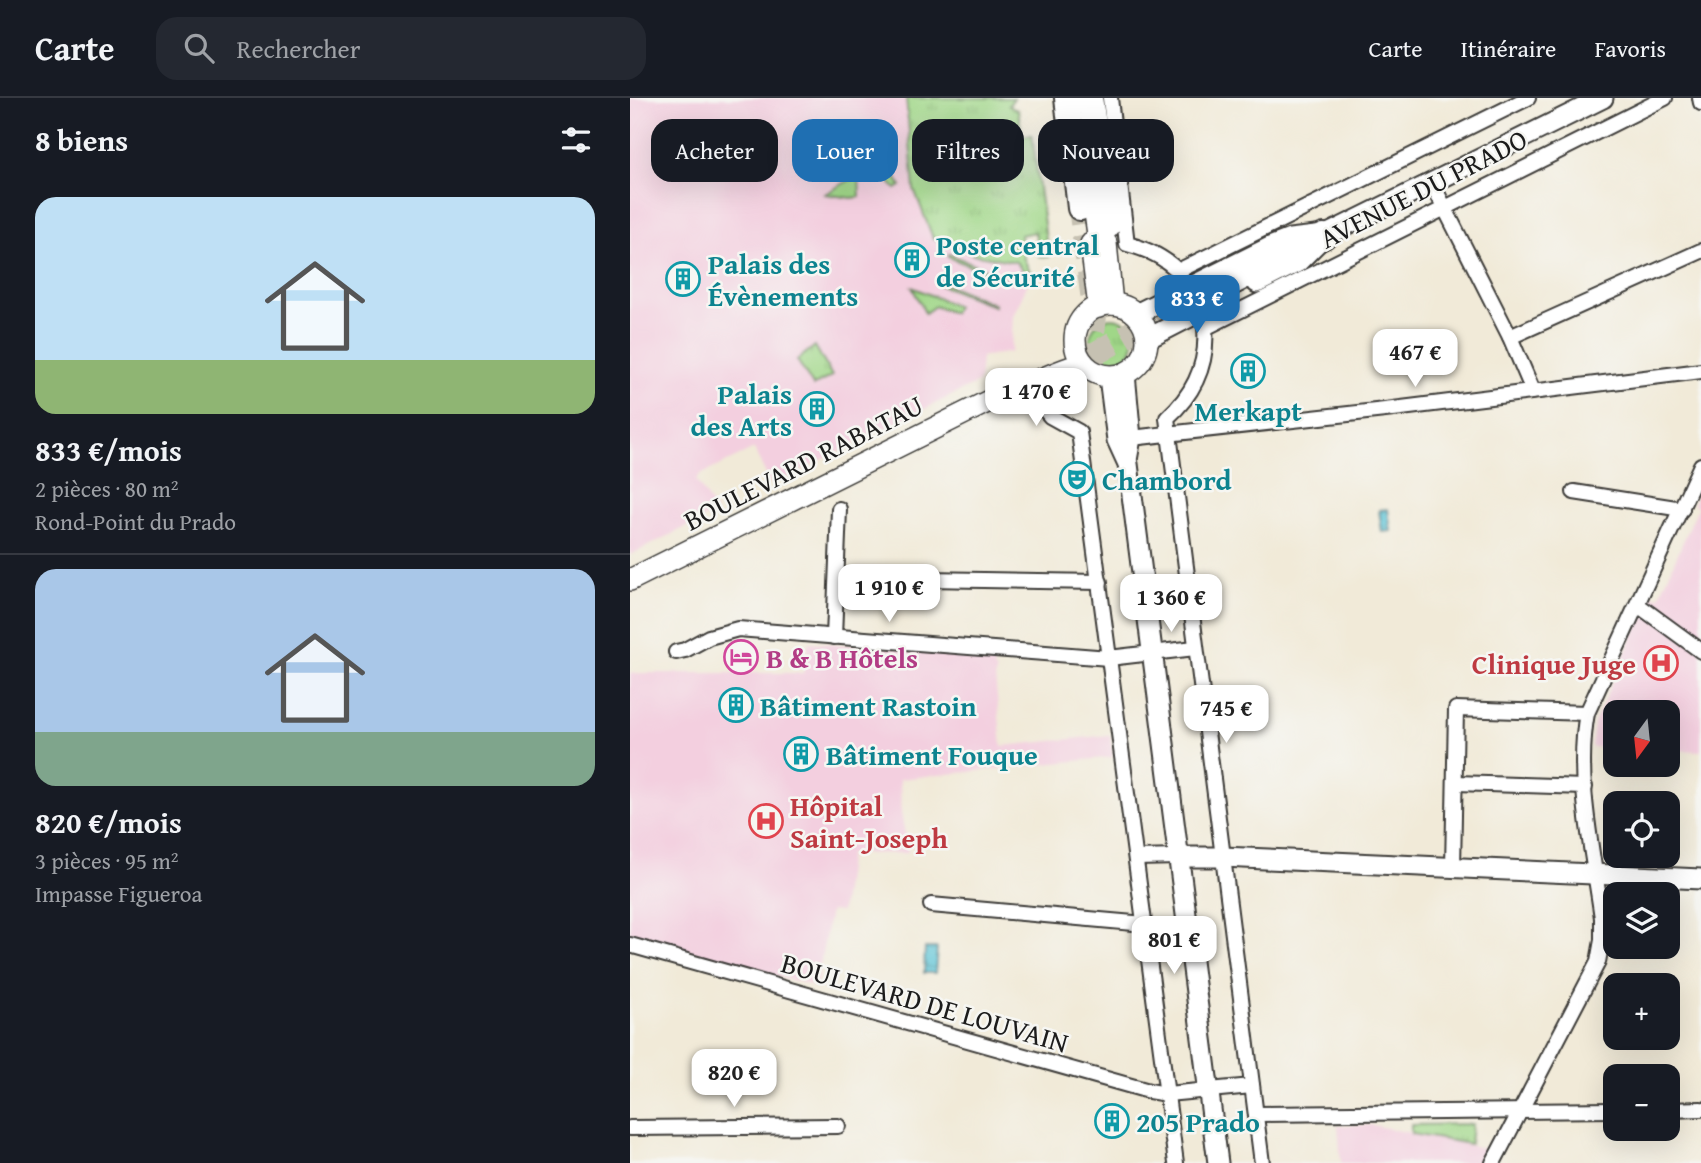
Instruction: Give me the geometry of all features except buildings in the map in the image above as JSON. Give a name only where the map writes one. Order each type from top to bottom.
[{"type":"highway","points":[[1067,98],[1080,208]]},
{"type":"highway","points":[[1090,98],[1106,204]]},
{"type":"highway","points":[[1189,302],[1276,256],[1324,236]]},
{"type":"main road","points":[[1080,98],[1098,234],[1106,243],[1105,306]]},
{"type":"main road","points":[[1097,98],[1116,210],[1107,230],[1098,234]]},
{"type":"main road","name":"AVENUE DU PRADO","points":[[1147,339],[1291,266],[1324,236],[1603,98]]},
{"type":"main road","name":"AVENUE DU PRADO","points":[[1136,314],[1290,239],[1324,236]]},
{"type":"main road","points":[[1105,306],[1125,307],[1136,314],[1147,339],[1139,363],[1117,375],[1093,372],[1079,355],[1076,332],[1081,321],[1087,313],[1105,306]]},
{"type":"main road","name":"BOULEVARD RABATAU","points":[[630,580],[1001,395],[1026,387],[1068,367],[1079,355]]},
{"type":"main road","name":"BOULEVARD RABATAU","points":[[1001,395],[1021,378],[1063,356],[1079,355]]},
{"type":"main road","points":[[1117,375],[1131,438],[1127,460],[1218,1163]]},
{"type":"main road","points":[[1117,375],[1117,440],[1127,460]]},
{"type":"main road","points":[[1179,857],[1701,879]]},
{"type":"street","name":"AVENUE DU PRADO","points":[[1110,98],[1127,244],[1161,257],[1178,271],[1528,98]]},
{"type":"street","name":"AVENUE DU PRADO","points":[[1169,435],[1167,418],[1185,401],[1200,374],[1205,354],[1205,328],[1665,98]]},
{"type":"street","points":[[1432,183],[1510,337],[1533,391]]},
{"type":"street","points":[[1240,239],[1249,259]]},
{"type":"street","points":[[1510,337],[1701,250]]},
{"type":"street","points":[[1131,438],[1701,371]]},
{"type":"street","points":[[1026,387],[1050,416],[1079,432],[1176,1163]]},
{"type":"street","points":[[1169,435],[1262,1163]]},
{"type":"street","points":[[1493,1163],[1598,962],[1602,918],[1585,787],[1582,739],[1587,713],[1701,465]]},
{"type":"street","points":[[1574,492],[1682,509]]},
{"type":"street","points":[[834,637],[839,509]]},
{"type":"street","points":[[926,579],[1100,582]]},
{"type":"street","points":[[1637,605],[1701,651]]},
{"type":"street","points":[[676,652],[709,637],[738,629],[1109,658],[1195,648]]},
{"type":"street","points":[[1453,868],[1456,709],[1587,713]]},
{"type":"street","points":[[1456,783],[1585,787]]},
{"type":"street","points":[[1136,858],[1179,857]]},
{"type":"street","points":[[931,905],[1145,924]]},
{"type":"street","name":"BOULEVARD DE LOUVAIN","points":[[630,945],[1149,1091],[1167,1094],[1209,1090]]},
{"type":"street","points":[[1209,1090],[1252,1086]]},
{"type":"street","points":[[1680,1110],[1701,1109]]},
{"type":"street","points":[[1256,1114],[1603,1110]]},
{"type":"street","points":[[630,1128],[838,1126]]},
{"type":"shaded area","points":[[630,98],[905,98],[912,182],[933,238],[1016,262],[1030,279],[1013,316],[1011,352],[981,357],[979,382],[771,485],[754,449],[700,475],[696,480],[716,512],[630,555]]},
{"type":"shaded area","name":"Clinique Juge","points":[[1701,486],[1701,751],[1680,750],[1680,700],[1604,700],[1651,595],[1659,597],[1698,507],[1693,504]]},
{"type":"shaded area","name":"Hôpital Saint-Joseph","points":[[809,642],[993,657],[994,669],[997,670],[995,676],[1002,746],[1110,735],[1113,757],[900,779],[901,813],[908,851],[849,854],[841,912],[830,911],[816,987],[630,935],[630,673],[803,673]]},
{"type":"shaded area","name":"Clinique Juge","points":[[1603,703],[1603,748],[1591,747],[1594,723]]},
{"type":"shaded area","points":[[1338,1125],[1372,1125],[1492,1150],[1486,1163],[1341,1163]]},
{"type":"green space","points":[[906,98],[1014,98],[1009,105],[1018,110],[1019,119],[912,119],[912,166]]},
{"type":"green space","points":[[1032,135],[1046,240],[1050,245],[1049,257],[1039,256],[1035,232],[1020,235],[1024,259],[1032,276],[1030,279],[1016,262],[973,254],[933,238],[913,182],[1024,182],[1024,136]]},
{"type":"green space","points":[[898,181],[901,186],[896,189],[890,182]]},
{"type":"green space","points":[[846,182],[859,182],[860,197],[825,194]]},
{"type":"green space","points":[[949,254],[1004,277],[1004,280],[948,257]]},
{"type":"green space","points":[[938,281],[994,304],[994,306],[937,284]]},
{"type":"green space","points":[[912,287],[956,306],[953,313],[935,306],[925,313]]},
{"type":"green space","points":[[1112,318],[1128,324],[1134,340],[1128,356],[1112,362],[1096,356],[1090,340],[1096,324]]},
{"type":"green space","points":[[815,346],[832,376],[813,386],[797,360]]},
{"type":"green space","points":[[1472,1124],[1470,1144],[1411,1134],[1411,1125]]},
{"type":"water","points":[[1388,509],[1391,531],[1382,532],[1379,510]]},
{"type":"water","points":[[925,948],[937,948],[935,973],[924,973]]},
{"type":"tunnel","points":[[1078,363],[1091,340],[1095,314],[1080,208]]},
{"type":"tunnel","points":[[1062,373],[1189,299]]},
{"type":"place","name":"Poste central de Sécurité","points":[[912,260]]},
{"type":"place","name":"Palais des Évènements","points":[[683,279]]},
{"type":"place","name":"Merkapt","points":[[1248,371]]},
{"type":"place","name":"Palais des Arts","points":[[817,409]]},
{"type":"place","name":"Chambord","points":[[1077,479]]},
{"type":"place","name":"B & B Hôtels","points":[[741,657]]},
{"type":"place","name":"Clinique Juge","points":[[1661,663]]},
{"type":"place","name":"Bâtiment Rastoin","points":[[736,705]]},
{"type":"place","name":"Bâtiment Fouque","points":[[801,754]]},
{"type":"place","name":"Hôpital Saint-Joseph","points":[[766,821]]},
{"type":"place","name":"205 Prado","points":[[1112,1121]]}]
